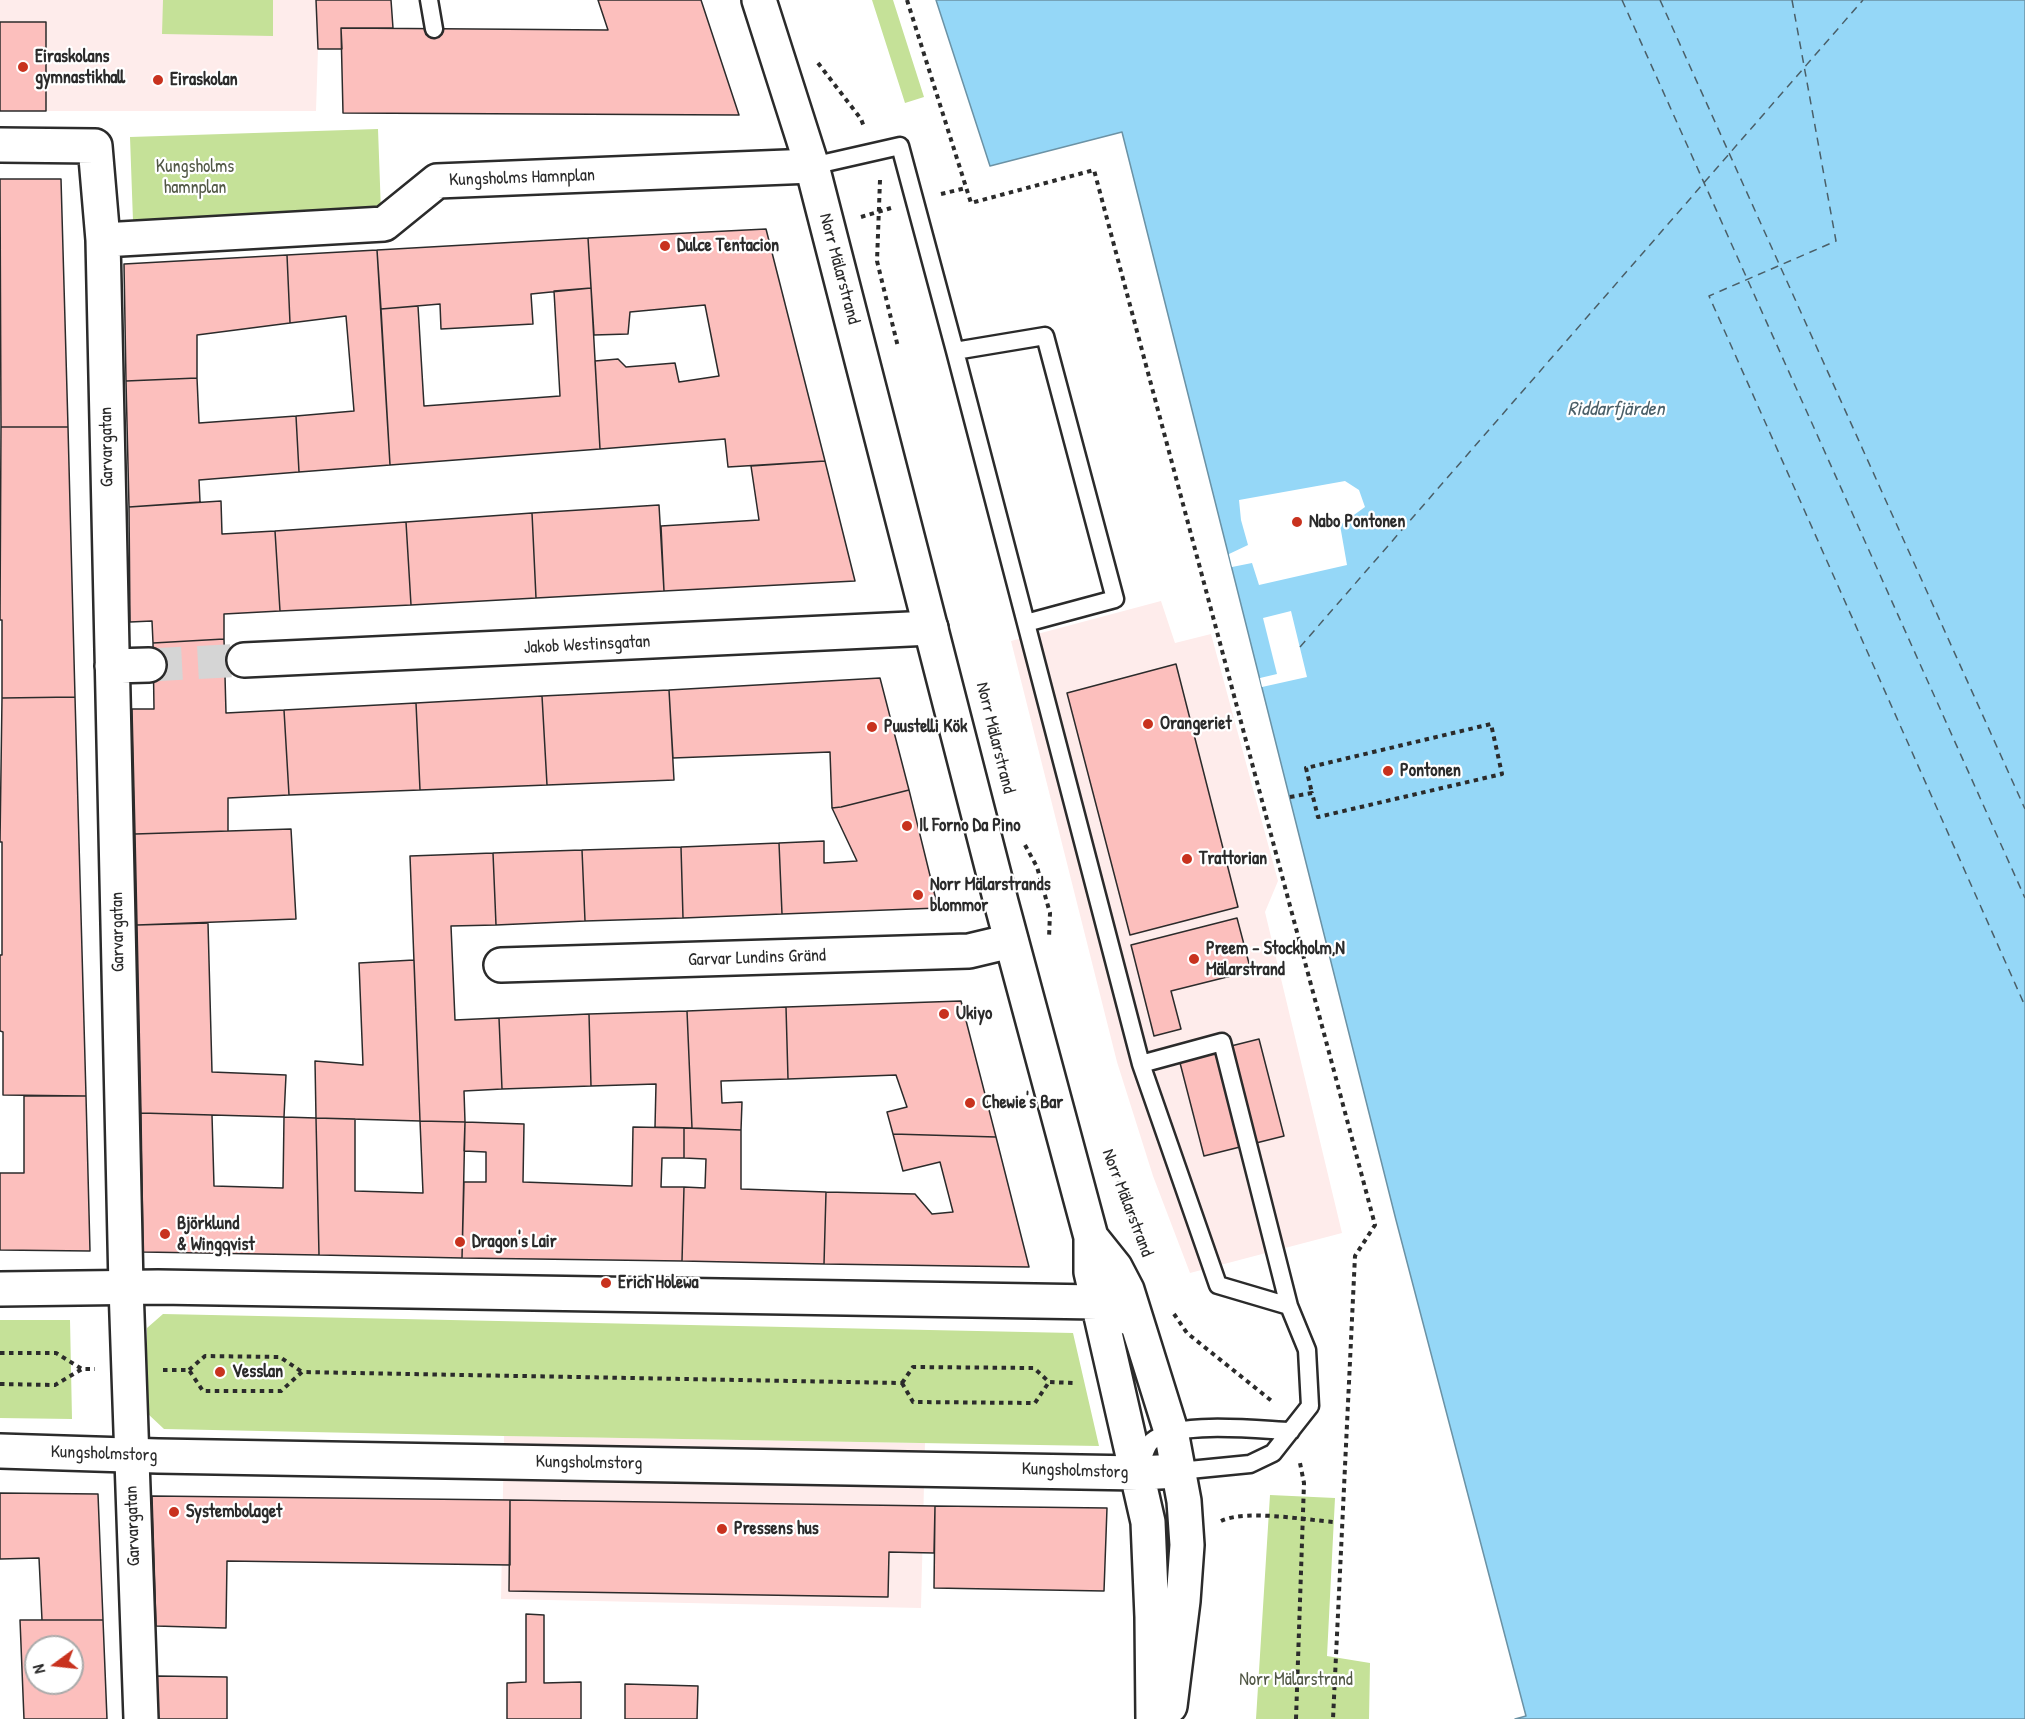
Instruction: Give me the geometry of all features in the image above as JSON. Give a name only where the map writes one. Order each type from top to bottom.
[{"type":"street","name":"Norr Mälarstrand","points":[[759,0],[812,166],[829,228],[1011,941],[1091,1237],[1091,1272],[1148,1522],[1153,1719]]},
{"type":"street","name":"Garvargatan","points":[[0,145],[95,146],[103,240],[128,1369],[141,1719]]},
{"type":"street","name":"Kungsholms Hamnplan","points":[[103,240],[384,224],[437,181],[812,166]]},
{"type":"street","name":"Jakob Westinsgatan","points":[[244,660],[931,628]]},
{"type":"street","points":[[112,666],[149,665]]},
{"type":"street","name":"Garvar Lundins Gränd","points":[[501,965],[969,951],[1011,941]]},
{"type":"street","name":"Norr Mälarstrand","points":[[1091,1237],[1115,1267],[1127,1290],[1171,1431],[1184,1501],[1187,1545],[1169,1719]]},
{"type":"street","points":[[0,1289],[126,1287],[1097,1302],[1115,1308],[1137,1323]]},
{"type":"street","name":"Kungsholmstorg","points":[[0,1451],[131,1456],[1138,1473],[1179,1471]]},
{"type":"lane","points":[[429,0],[434,29]]},
{"type":"lane","points":[[812,166],[900,146],[1141,1064],[1218,1285],[1289,1306]]},
{"type":"lane","points":[[955,351],[1046,336],[1115,599],[1026,623]]},
{"type":"lane","points":[[1141,1064],[1222,1041],[1289,1306],[1306,1350],[1310,1406],[1273,1453],[1250,1464],[1179,1471]]},
{"type":"lane","points":[[1138,1473],[1149,1444],[1171,1431],[1208,1428],[1292,1431]]},
{"type":"path","points":[[907,0],[971,203],[1094,170],[1375,1225],[1355,1256],[1333,1719]]},
{"type":"path","name":"Norr Mälarstrand","points":[[816,61],[861,119],[873,152],[880,178],[877,261],[900,353]]},
{"type":"path","points":[[829,228],[966,188]]},
{"type":"path","points":[[1491,724],[1502,774],[1318,817],[1312,793],[1306,768],[1491,724]]},
{"type":"path","points":[[1290,797],[1312,793]]},
{"type":"path","points":[[1023,841],[1037,867],[1050,913],[1049,947]]},
{"type":"path","name":"Norr Mälarstrand","points":[[1107,1152],[1140,1240]]},
{"type":"path","points":[[1167,1305],[1187,1333],[1272,1401],[1292,1431],[1304,1484],[1296,1719]]},
{"type":"path","points":[[0,1353],[56,1353],[82,1369]]},
{"type":"path","points":[[0,1384],[55,1385],[82,1369],[189,1370],[205,1356],[280,1357],[302,1372],[902,1383]]},
{"type":"path","points":[[902,1383],[913,1367],[1034,1368],[1049,1382],[1072,1383]]},
{"type":"path","points":[[189,1370],[203,1391],[281,1391],[302,1372]]},
{"type":"path","points":[[902,1383],[913,1402],[1035,1403],[1049,1382]]},
{"type":"path","points":[[1214,1523],[1231,1516],[1334,1522]]},
{"type":"shaded area","name":"Eiraskolan","points":[[0,0],[391,0],[393,28],[342,28],[342,49],[318,49],[316,111],[0,111]]},
{"type":"shaded area","points":[[1161,601],[1175,643],[1211,634],[1278,881],[1265,912],[1342,1233],[1190,1273],[1153,1176],[1117,1062],[1011,641]]},
{"type":"shaded area","points":[[504,1436],[925,1443],[921,1608],[501,1599]]},
{"type":"green space","points":[[163,0],[273,0],[273,36],[162,34]]},
{"type":"green space","points":[[872,0],[893,0],[924,97],[905,103]]},
{"type":"green space","name":"Kungsholms hamnplan","points":[[378,129],[381,212],[133,221],[130,137]]},
{"type":"green space","points":[[163,1314],[1073,1333],[1099,1446],[164,1429],[147,1413],[147,1328]]},
{"type":"green space","points":[[0,1320],[70,1320],[72,1419],[0,1418]]},
{"type":"green space","name":"Norr Mälarstrand","points":[[1270,1495],[1335,1498],[1327,1656],[1370,1663],[1369,1719],[1256,1719]]},
{"type":"water","name":"Riddarfjärden","points":[[936,0],[2025,0],[2025,1719],[1515,1719],[1526,1716],[1396,1220],[1122,132],[990,166]]},
{"type":"pier","points":[[1345,481],[1359,490],[1365,507],[1340,525],[1347,565],[1259,585],[1252,563],[1232,567],[1229,554],[1248,545],[1241,520],[1239,500]]},
{"type":"pier","points":[[1291,611],[1307,677],[1262,687],[1260,678],[1277,674],[1263,618]]},
{"type":"building","points":[[316,0],[391,0],[393,28],[341,28],[342,49],[318,49]]},
{"type":"building","points":[[598,0],[701,0],[739,115],[343,113],[341,28],[608,30]]},
{"type":"building","name":"Eiraskolans gymnastikhall","points":[[0,22],[46,22],[46,111],[0,111]]},
{"type":"building","points":[[0,179],[61,179],[68,427],[1,427]]},
{"type":"building","points":[[766,229],[825,461],[728,467],[725,439],[600,449],[595,361],[618,359],[626,367],[675,363],[679,382],[719,376],[705,305],[630,312],[628,334],[594,335],[588,238]]},
{"type":"building","points":[[588,238],[591,288],[531,294],[533,324],[441,329],[440,304],[381,309],[377,250]]},
{"type":"building","points":[[377,250],[390,465],[299,472],[296,416],[354,411],[346,316],[290,323],[287,255]]},
{"type":"building","points":[[287,255],[290,323],[197,335],[197,378],[126,381],[124,264]]},
{"type":"building","points":[[591,288],[600,449],[390,465],[381,309],[418,306],[424,406],[560,396],[554,291]]},
{"type":"building","points":[[197,378],[199,423],[296,416],[299,472],[199,480],[200,502],[129,507],[126,381]]},
{"type":"building","points":[[1,427],[68,427],[75,697],[2,698]]},
{"type":"building","points":[[825,461],[855,581],[664,591],[661,526],[759,520],[751,466]]},
{"type":"building","points":[[221,501],[222,534],[275,531],[280,611],[224,614],[224,639],[153,643],[152,621],[130,622],[129,507]]},
{"type":"building","points":[[659,505],[664,591],[536,598],[532,513]]},
{"type":"building","points":[[532,513],[536,598],[411,605],[406,522]]},
{"type":"building","points":[[406,522],[411,605],[280,611],[275,531]]},
{"type":"building","points":[[224,639],[226,713],[284,710],[289,795],[228,798],[228,831],[135,834],[132,709],[154,709],[153,643]]},
{"type":"building","points":[[1176,664],[1238,907],[1130,935],[1067,693]]},
{"type":"building","points":[[880,678],[909,790],[832,808],[830,752],[673,758],[669,690]]},
{"type":"building","points":[[669,690],[674,780],[547,785],[542,696]]},
{"type":"building","points":[[542,696],[547,785],[420,790],[416,703]]},
{"type":"building","points":[[75,697],[86,1096],[3,1095],[3,1032],[0,1031],[2,698]]},
{"type":"building","points":[[416,703],[420,790],[289,795],[284,710]]},
{"type":"building","points":[[909,790],[938,908],[782,914],[779,843],[824,841],[824,863],[857,861],[832,808]]},
{"type":"building","points":[[291,829],[296,919],[137,925],[135,834]]},
{"type":"building","points":[[779,843],[782,914],[683,918],[681,847]]},
{"type":"building","points":[[681,847],[683,918],[585,921],[582,850]]},
{"type":"building","points":[[582,850],[585,921],[496,925],[493,853]]},
{"type":"building","points":[[493,853],[496,925],[451,926],[455,1020],[499,1018],[502,1089],[464,1091],[465,1122],[420,1121],[410,856]]},
{"type":"building","points":[[1237,918],[1251,971],[1171,991],[1181,1029],[1154,1036],[1131,945]]},
{"type":"building","points":[[208,923],[212,1072],[286,1075],[284,1117],[141,1113],[137,925]]},
{"type":"building","points":[[414,960],[420,1121],[316,1118],[315,1061],[363,1065],[359,963]]},
{"type":"building","points":[[961,1001],[996,1137],[893,1134],[887,1112],[907,1107],[896,1075],[788,1079],[786,1007]]},
{"type":"building","points":[[786,1007],[788,1079],[721,1081],[722,1103],[742,1102],[741,1130],[692,1128],[687,1011]]},
{"type":"building","points":[[687,1011],[692,1128],[655,1127],[656,1084],[591,1086],[589,1014]]},
{"type":"building","points":[[589,1014],[591,1086],[502,1089],[499,1018]]},
{"type":"building","points":[[1259,1039],[1284,1136],[1204,1156],[1179,1059]]},
{"type":"building","points":[[24,1096],[86,1096],[90,1251],[0,1250],[0,1173],[24,1173]]},
{"type":"building","points":[[141,1113],[212,1115],[214,1186],[283,1188],[284,1117],[316,1118],[319,1255],[143,1252]]},
{"type":"building","points":[[316,1118],[355,1119],[355,1191],[423,1193],[420,1121],[465,1122],[462,1258],[319,1255]]},
{"type":"building","points":[[465,1122],[524,1124],[523,1182],[632,1186],[633,1127],[684,1128],[684,1158],[662,1158],[661,1187],[684,1187],[682,1261],[462,1258],[464,1182],[486,1182],[486,1152],[464,1151]]},
{"type":"building","points":[[684,1128],[741,1130],[741,1189],[826,1192],[824,1264],[682,1261],[684,1187],[705,1188],[706,1159],[684,1158]]},
{"type":"building","points":[[893,1134],[996,1137],[1029,1267],[824,1264],[826,1192],[915,1194],[932,1214],[953,1212],[940,1162],[903,1171]]},
{"type":"building","points":[[0,1493],[98,1494],[103,1620],[42,1620],[39,1558],[0,1559]]},
{"type":"building","points":[[152,1496],[510,1500],[510,1565],[227,1561],[226,1628],[156,1626]]},
{"type":"building","name":"Pressens hus","points":[[510,1500],[935,1506],[934,1553],[889,1552],[888,1597],[509,1591]]},
{"type":"building","points":[[935,1506],[1107,1508],[1104,1591],[934,1588]]},
{"type":"building","points":[[526,1614],[544,1615],[544,1683],[581,1682],[581,1719],[507,1719],[507,1683],[526,1682]]},
{"type":"building","points":[[20,1620],[103,1620],[107,1719],[24,1719]]},
{"type":"building","points":[[157,1676],[227,1677],[227,1719],[158,1719]]},
{"type":"building","points":[[625,1684],[698,1686],[697,1719],[625,1719]]},
{"type":"ferry route","points":[[1622,0],[2025,898]]},
{"type":"ferry route","points":[[1660,0],[2025,809]]},
{"type":"ferry route","points":[[1792,0],[1836,241],[1709,296],[2025,1006]]},
{"type":"ferry route","points":[[1300,647],[1863,0]]},
{"type":"tunnel","points":[[149,665],[244,660]]},
{"type":"place","name":"Eiraskolans gymnastikhall","points":[[23,67]]},
{"type":"place","name":"Eiraskolan","points":[[158,80]]},
{"type":"place","name":"Dulce Tentacion","points":[[665,246]]},
{"type":"place","name":"Nabo Pontonen","points":[[1297,522]]},
{"type":"place","name":"Orangeriet","points":[[1148,724]]},
{"type":"place","name":"Puustelli Kök","points":[[872,727]]},
{"type":"place","name":"Pontonen","points":[[1388,771]]},
{"type":"place","name":"Il Forno Da Pino","points":[[907,826]]},
{"type":"place","name":"Trattorian","points":[[1187,859]]},
{"type":"place","name":"Norr Mälarstrands blommor","points":[[918,895]]},
{"type":"place","name":"Preem - Stockholm,N Mälarstrand","points":[[1194,959]]},
{"type":"place","name":"Ukiyo","points":[[944,1014]]},
{"type":"place","name":"Chewie's Bar","points":[[970,1103]]},
{"type":"place","name":"Björklund & Wingqvist","points":[[165,1234]]},
{"type":"place","name":"Dragon's Lair","points":[[460,1242]]},
{"type":"place","name":"Erich Holewa","points":[[606,1283]]},
{"type":"place","name":"Vesslan","points":[[220,1372]]},
{"type":"place","name":"Systembolaget","points":[[174,1512]]},
{"type":"place","name":"Pressens hus","points":[[722,1529]]}]
